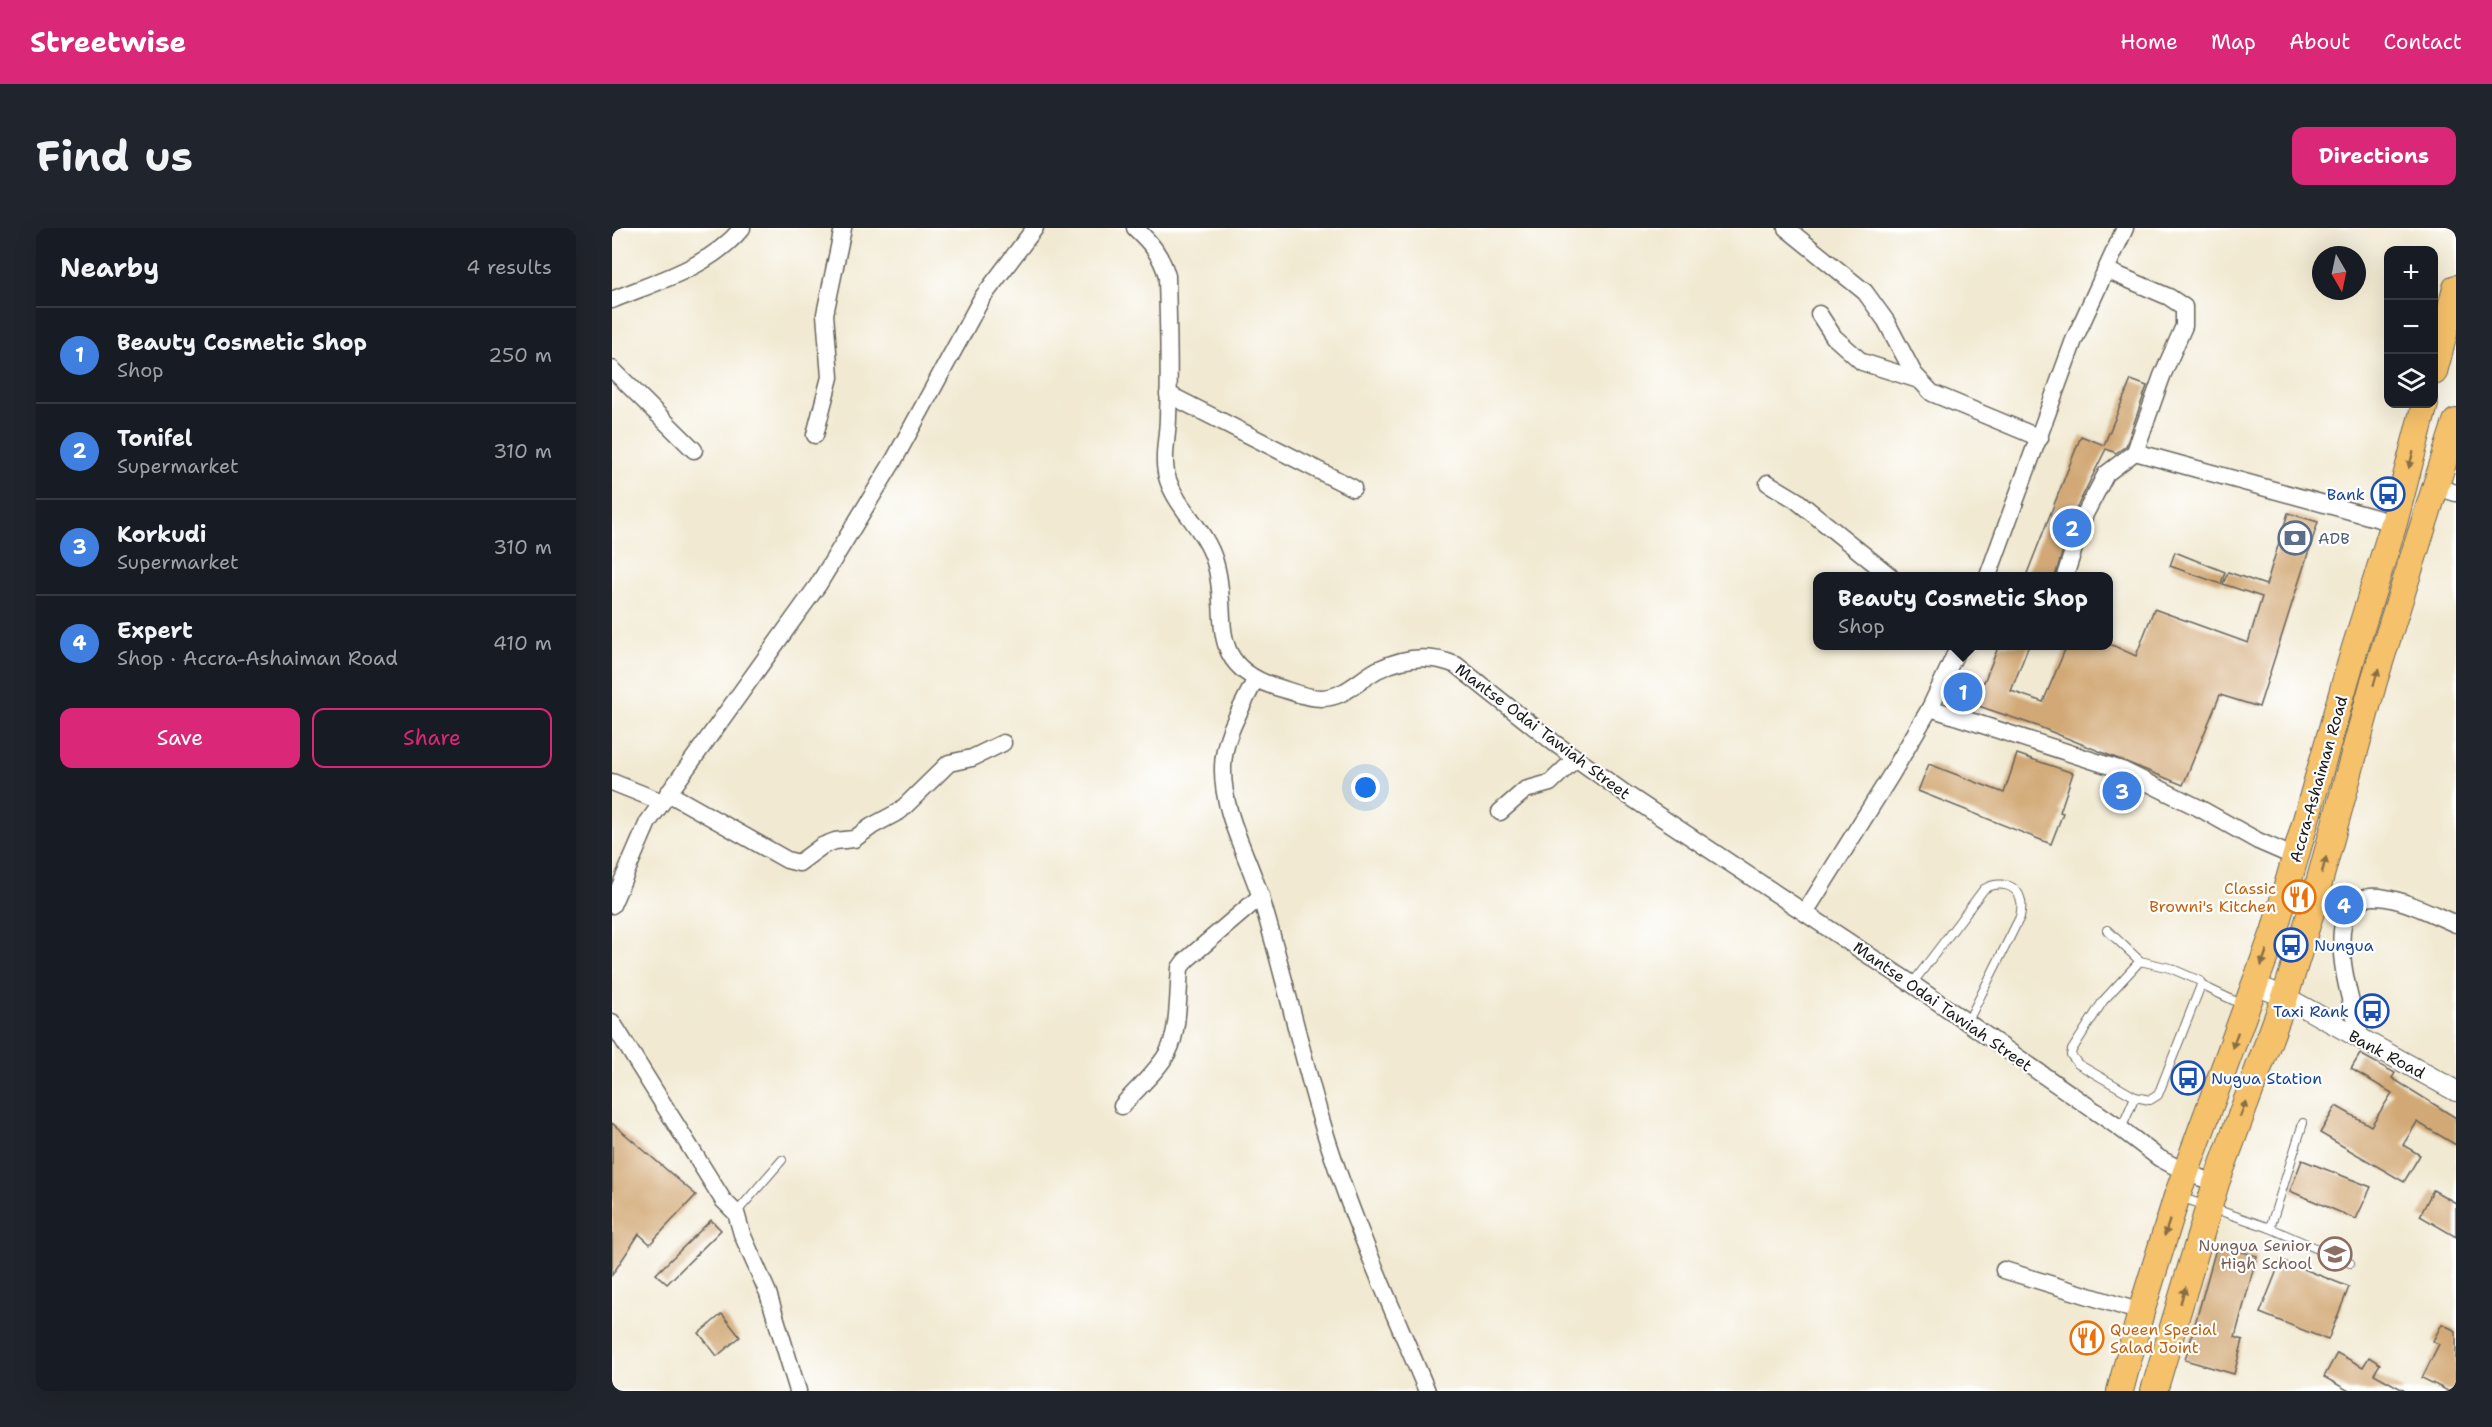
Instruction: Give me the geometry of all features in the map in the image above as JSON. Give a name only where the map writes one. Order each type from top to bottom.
[{"type":"main road","points":[[2438,354],[2456,288]]},
{"type":"main road","name":"Accra-Ashaiman Road","points":[[2120,1391],[2141,1312],[2182,1185],[2274,932],[2354,651],[2394,523],[2424,408]]},
{"type":"main road","name":"Accra-Ashaiman Road","points":[[2154,1391],[2212,1195],[2285,997],[2311,912],[2374,681],[2446,490],[2456,422]]},
{"type":"street","points":[[612,300],[705,261],[721,250],[741,228]]},
{"type":"street","points":[[815,435],[830,377],[825,314],[843,228]]},
{"type":"street","points":[[612,905],[631,864],[639,838],[665,797],[818,585],[894,460],[982,298],[1035,228]]},
{"type":"street","name":"Mantse Odai Tawiah Street","points":[[1135,228],[1158,253],[1167,276],[1168,394],[1165,463],[1167,477],[1172,491],[1205,537],[1212,551],[1226,650],[1255,680],[1302,695],[1322,698],[1340,694],[1377,670],[1399,662],[1439,658],[1456,665],[1626,794],[1806,912],[2121,1129],[2159,1158],[2182,1185],[2212,1195]]},
{"type":"street","points":[[1786,228],[1865,292],[1886,321],[1905,360],[1919,380],[1932,393],[2040,438]]},
{"type":"street","points":[[1990,572],[2074,340],[2125,228]]},
{"type":"street","points":[[2065,572],[2085,514],[2106,474],[2135,452],[2162,376],[2184,326],[2186,315],[2184,307],[2169,297],[2106,270]]},
{"type":"street","points":[[1819,314],[1833,338],[1862,362],[1919,380]]},
{"type":"street","points":[[612,369],[694,450]]},
{"type":"street","points":[[1168,394],[1353,488]]},
{"type":"street","points":[[2135,452],[2394,523]]},
{"type":"street","points":[[1768,483],[1796,500],[1885,572]]},
{"type":"street","points":[[1806,912],[1930,708],[1957,650]]},
{"type":"street","points":[[1255,680],[1228,736],[1222,767],[1225,799],[1261,896],[1320,1117],[1374,1268],[1427,1391]]},
{"type":"street","points":[[1930,708],[2122,770],[2199,808],[2258,842],[2295,857]]},
{"type":"street","points":[[612,782],[665,797],[787,860],[799,863],[822,846],[835,841],[854,839],[900,811],[949,763],[972,758],[1003,743]]},
{"type":"street","points":[[1500,812],[1525,790],[1550,783],[1576,758]]},
{"type":"street","points":[[1122,1106],[1169,1051],[1174,1027],[1180,968],[1185,960],[1261,896]]},
{"type":"street","points":[[2362,1041],[2345,980],[2341,937],[2346,912],[2354,903],[2369,898],[2385,898],[2413,906],[2456,924]]},
{"type":"street","name":"Bank Road","points":[[2251,996],[2285,997],[2456,1091]]},
{"type":"street","points":[[612,1022],[662,1106],[723,1200],[736,1213],[742,1234],[768,1293],[798,1391]]},
{"type":"street","points":[[2004,1270],[2141,1312]]},
{"type":"lane","points":[[1912,984],[1984,889],[1994,883],[2007,885],[2017,893],[2022,902],[2020,916],[1967,1023]]},
{"type":"lane","points":[[2107,930],[2140,961],[2170,968],[2200,981],[2201,985],[2251,996]]},
{"type":"lane","points":[[2140,961],[2103,1001],[2071,1055],[2078,1064],[2135,1097],[2150,1100],[2158,1095],[2201,985]]},
{"type":"lane","points":[[2121,1129],[2135,1097]]},
{"type":"lane","points":[[2270,1228],[2302,1123]]},
{"type":"lane","points":[[736,1213],[782,1161]]},
{"type":"lane","points":[[2182,1185],[2212,1195],[2270,1228],[2350,1263]]},
{"type":"building","points":[[2131,380],[2147,386],[2126,446],[2116,453],[2106,449],[2075,511],[2056,572],[2028,572],[2081,436],[2104,445]]},
{"type":"building","points":[[2288,513],[2318,522],[2259,707],[2220,695],[2183,785],[2037,726],[1967,702],[1975,679],[1984,682],[1997,650],[2027,650],[2011,691],[2043,702],[2065,650],[2113,650],[2113,645],[2136,656],[2154,609],[2248,643],[2262,597],[2223,584],[2228,572],[2266,585]]},
{"type":"building","points":[[2175,552],[2225,572],[2221,584],[2170,566]]},
{"type":"building","points":[[2017,754],[2073,773],[2060,812],[2063,813],[2051,844],[1918,791],[1929,764],[2004,793]]},
{"type":"building","points":[[2360,1054],[2395,1073],[2392,1078],[2456,1118],[2456,1145],[2417,1122],[2403,1145],[2420,1155],[2404,1182],[2320,1133],[2336,1106],[2371,1126],[2392,1093],[2351,1069]]},
{"type":"building","points":[[612,1123],[696,1195],[650,1244],[639,1234],[612,1275]]},
{"type":"building","points":[[2302,1160],[2371,1187],[2356,1219],[2290,1191]]},
{"type":"building","points":[[2433,1190],[2456,1203],[2456,1237],[2420,1216]]},
{"type":"building","points":[[711,1220],[721,1230],[667,1284],[656,1274]]},
{"type":"building","points":[[2217,1245],[2257,1256],[2235,1337],[2243,1340],[2234,1374],[2185,1360]]},
{"type":"building","points":[[2281,1260],[2349,1287],[2328,1340],[2260,1313]]},
{"type":"building","points":[[722,1314],[740,1337],[717,1356],[699,1333]]},
{"type":"building","points":[[2442,1324],[2456,1331],[2456,1391],[2448,1391],[2422,1378],[2439,1344],[2433,1341]]},
{"type":"building","points":[[2337,1353],[2363,1367],[2369,1357],[2380,1364],[2374,1374],[2405,1391],[2349,1391],[2324,1377]]},
{"type":"place","name":"Bank","points":[[2388,494]]},
{"type":"place","name":"Tonifel","points":[[2072,528]]},
{"type":"place","name":"ADB","points":[[2295,538]]},
{"type":"place","name":"Beauty Cosmetic Shop","points":[[1963,692]]},
{"type":"place","name":"Korkudi","points":[[2122,791]]},
{"type":"place","name":"Classic Browni's Kitchen","points":[[2299,897]]},
{"type":"place","name":"Expert","points":[[2344,905]]},
{"type":"place","name":"Nungua","points":[[2291,945]]},
{"type":"place","name":"Taxi Rank","points":[[2372,1011]]},
{"type":"place","name":"Nugua Station","points":[[2188,1078]]},
{"type":"place","name":"Nungua Senior High School","points":[[2335,1254]]},
{"type":"place","name":"Queen Special Salad Joint","points":[[2087,1338]]}]
